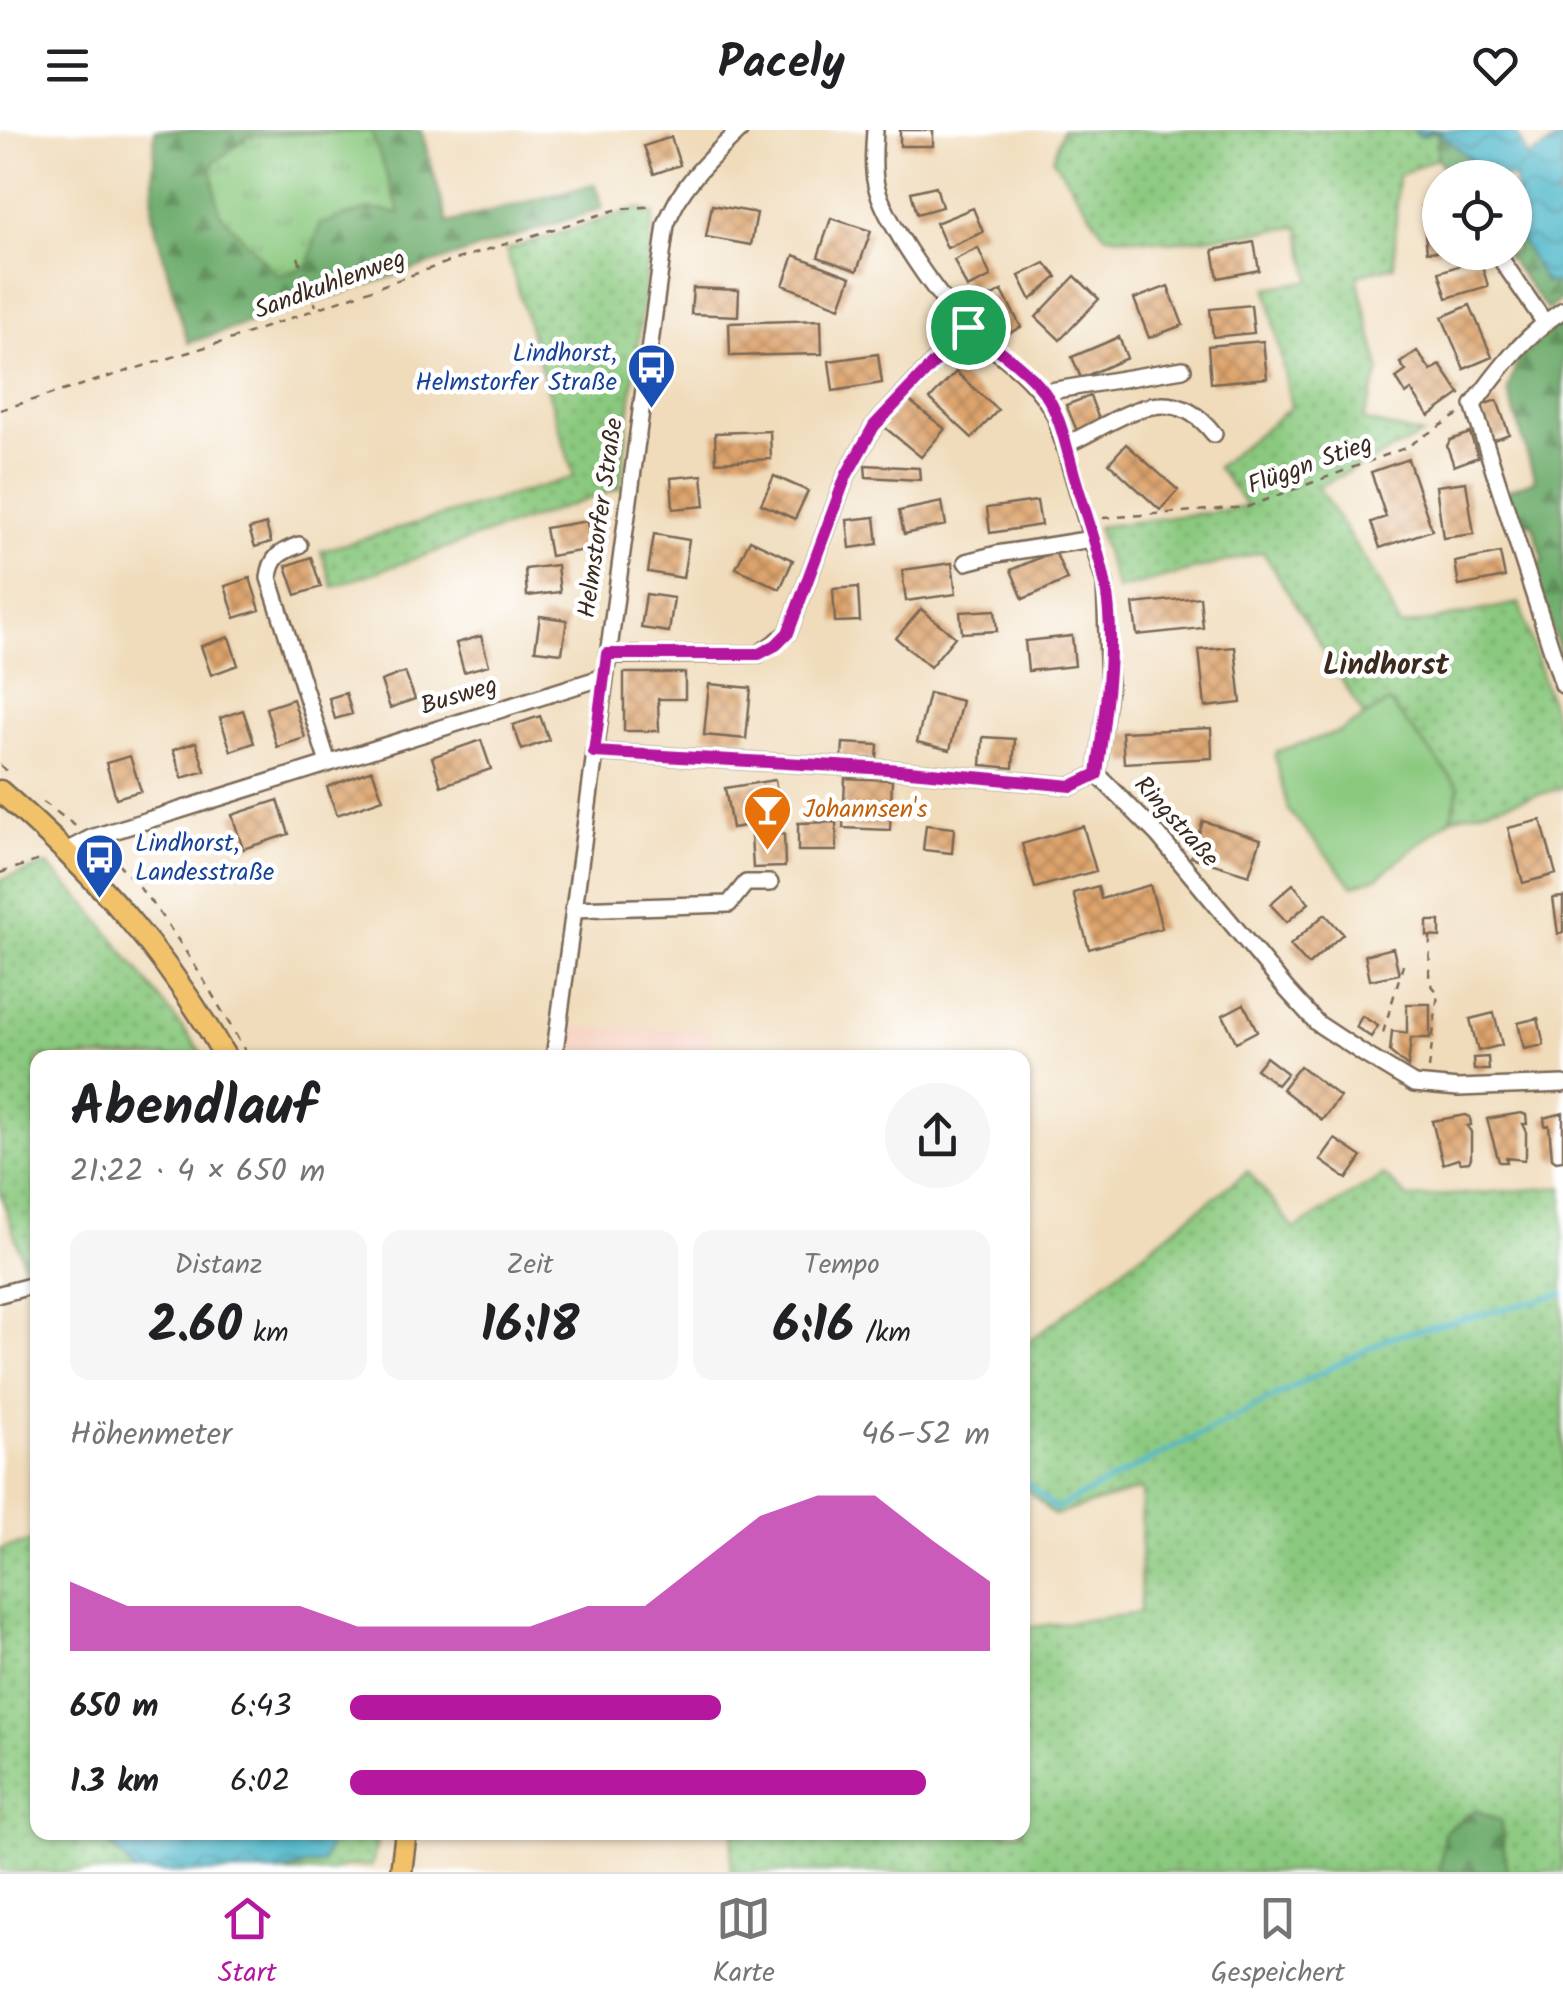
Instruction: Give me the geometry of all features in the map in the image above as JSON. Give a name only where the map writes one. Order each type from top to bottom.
[{"type":"main road","points":[[0,791],[68,850],[109,893],[164,961],[221,1050]]},
{"type":"main road","points":[[401,1872],[405,1840]]},
{"type":"street","name":"Helmstorfer Straße","points":[[555,1050],[666,224],[688,183],[740,130]]},
{"type":"street","name":"Ringstraße","points":[[875,130],[876,185],[910,252],[968,327],[1044,392],[1065,445],[1105,582],[1109,684],[1097,774],[1158,835],[1318,1022],[1414,1084],[1458,1088],[1563,1084]]},
{"type":"street","points":[[1509,270],[1545,322]]},
{"type":"street","points":[[1563,310],[1504,362],[1473,405],[1563,685]]},
{"type":"street","points":[[607,654],[759,654],[776,645],[788,633],[846,476],[874,426],[968,327]]},
{"type":"street","points":[[1044,392],[1183,369]]},
{"type":"street","points":[[1065,445],[1125,415],[1170,403],[1189,408],[1214,434]]},
{"type":"street","points":[[966,562],[1092,540]]},
{"type":"street","points":[[299,545],[281,552],[271,562],[268,578],[328,763]]},
{"type":"street","name":"Busweg","points":[[68,850],[91,838],[604,677]]},
{"type":"street","points":[[594,752],[888,769],[1072,786],[1097,774]]},
{"type":"street","points":[[573,910],[728,904],[746,883],[770,883]]},
{"type":"street","points":[[0,1294],[30,1286]]},
{"type":"path","name":"Sandkuhlenweg","points":[[0,410],[232,340],[316,307],[618,209],[674,204]]},
{"type":"path","points":[[298,257],[316,307]]},
{"type":"path","name":"Flüggn Stieg","points":[[1086,520],[1247,508],[1405,448],[1473,405]]},
{"type":"path","points":[[0,874],[68,850]]},
{"type":"path","points":[[1428,1085],[1438,993],[1429,982],[1430,936]]},
{"type":"path","points":[[1383,1033],[1403,965]]},
{"type":"shaded area","points":[[560,1028],[712,1029],[709,1050],[557,1050]]},
{"type":"green space","points":[[155,130],[421,130],[448,223],[595,184],[603,208],[188,343],[152,216]],"holes":[[[371,131],[369,209],[320,224]]]},
{"type":"green space","points":[[1062,130],[1413,130],[1419,136],[1438,131],[1437,158],[1422,160],[1422,165],[1398,176],[1394,266],[1357,275],[1380,370],[1363,420],[1422,435],[1318,487],[1381,585],[1400,627],[1519,603],[1563,743],[1563,788],[1451,818],[1459,787],[1389,702],[1364,716],[1263,552],[1117,590],[1097,527],[1247,507],[1217,467],[1291,407],[1267,288],[1311,280],[1299,227],[1171,242],[1105,235],[1053,159]]},
{"type":"green space","points":[[371,131],[400,213],[369,209],[320,224],[308,266],[278,276],[219,212],[211,165],[249,136]]},
{"type":"green space","points":[[1438,131],[1472,160],[1438,160]]},
{"type":"green space","points":[[639,208],[654,214],[620,488],[333,587],[321,551],[574,477],[506,250]]},
{"type":"green space","points":[[1532,259],[1545,282],[1563,281],[1563,298],[1547,310],[1518,270],[1532,270]]},
{"type":"green space","points":[[1560,323],[1563,663],[1532,567],[1544,561],[1532,523],[1518,526],[1506,491],[1535,480],[1508,391],[1517,361]]},
{"type":"green space","points":[[1389,702],[1459,787],[1451,818],[1378,877],[1353,886],[1288,810],[1275,756],[1277,751],[1339,732]]},
{"type":"green space","points":[[47,865],[89,907],[200,1050],[30,1050],[30,1270],[26,1271],[0,1191],[0,880]]},
{"type":"green space","points":[[1248,1171],[1294,1229],[1384,1175],[1408,1198],[1563,1187],[1563,1872],[730,1872],[732,1840],[1030,1840],[1030,1627],[1140,1613],[1142,1489],[1054,1515],[1030,1493],[1030,1341]]},
{"type":"green space","points":[[30,1542],[30,1840],[103,1840],[134,1872],[0,1872],[0,1549]]},
{"type":"green space","points":[[1476,1810],[1501,1822],[1507,1872],[1440,1872],[1444,1832]]},
{"type":"green space","points":[[332,1840],[378,1840],[372,1866],[347,1866],[331,1872],[277,1872],[321,1863]]},
{"type":"water","points":[[1413,130],[1515,130],[1528,158],[1557,140],[1556,130],[1563,130],[1563,189],[1558,194],[1563,213],[1563,281],[1545,282],[1532,259],[1532,160],[1472,160],[1438,131],[1419,136]]},
{"type":"water","points":[[104,1840],[332,1840],[322,1863],[277,1872],[134,1872]]},
{"type":"building","points":[[900,130],[933,130],[933,146],[900,146]]},
{"type":"building","points":[[671,137],[680,165],[654,174],[644,146]]},
{"type":"building","points":[[936,186],[942,207],[917,214],[911,192]]},
{"type":"building","points":[[712,205],[757,213],[751,245],[706,237]]},
{"type":"building","points":[[973,208],[983,232],[947,248],[936,223]]},
{"type":"building","points":[[831,218],[871,231],[857,271],[818,257]]},
{"type":"building","points":[[1254,242],[1259,270],[1218,278],[1213,250]]},
{"type":"building","points":[[978,248],[991,277],[967,288],[954,260]]},
{"type":"building","points":[[794,255],[851,277],[840,307],[783,285]]},
{"type":"building","points":[[1045,263],[1057,277],[1031,300],[1019,276]]},
{"type":"building","points":[[1483,270],[1488,286],[1447,298],[1439,272]]},
{"type":"building","points":[[1075,276],[1099,299],[1060,340],[1036,317]]},
{"type":"building","points":[[1168,286],[1183,325],[1149,338],[1134,299]]},
{"type":"building","points":[[693,288],[739,290],[738,316],[691,314]]},
{"type":"building","points":[[1002,291],[1021,327],[990,343],[971,307]]},
{"type":"building","points":[[1251,305],[1254,333],[1213,337],[1210,309]]},
{"type":"building","points":[[1470,305],[1492,357],[1464,369],[1442,317]]},
{"type":"building","points":[[821,320],[822,354],[730,356],[729,323]]},
{"type":"building","points":[[1119,337],[1127,358],[1081,378],[1072,357]]},
{"type":"building","points":[[1263,341],[1267,378],[1211,383],[1208,346]]},
{"type":"building","points":[[1417,351],[1431,371],[1440,365],[1460,394],[1429,416],[1411,390],[1406,394],[1396,378],[1406,371],[1400,363]]},
{"type":"building","points":[[878,354],[882,383],[833,391],[829,361]]},
{"type":"building","points":[[956,372],[998,410],[972,438],[930,399]]},
{"type":"building","points":[[1090,396],[1100,422],[1077,431],[1066,405]]},
{"type":"building","points":[[906,398],[945,429],[921,457],[883,426]]},
{"type":"building","points":[[1497,400],[1509,434],[1491,441],[1479,406]]},
{"type":"building","points":[[770,431],[771,459],[716,462],[715,433]]},
{"type":"building","points":[[1470,433],[1478,457],[1454,466],[1447,446],[1450,440]]},
{"type":"building","points":[[1126,444],[1178,490],[1160,510],[1109,463]]},
{"type":"building","points":[[1408,459],[1432,530],[1380,548],[1371,522],[1386,517],[1371,472]]},
{"type":"building","points":[[865,465],[919,468],[920,480],[866,477]]},
{"type":"building","points":[[702,475],[705,506],[673,509],[671,478]]},
{"type":"building","points":[[774,476],[808,491],[795,519],[761,504]]},
{"type":"building","points":[[1466,482],[1474,534],[1443,538],[1436,486]]},
{"type":"building","points":[[1037,501],[1041,525],[990,533],[987,508]]},
{"type":"building","points":[[942,502],[946,525],[904,534],[899,511]]},
{"type":"building","points":[[875,517],[878,544],[850,548],[847,520]]},
{"type":"building","points":[[588,521],[592,549],[550,556],[545,528]]},
{"type":"building","points":[[266,524],[271,542],[255,547],[249,529]]},
{"type":"building","points":[[654,534],[689,540],[683,578],[648,572]]},
{"type":"building","points":[[750,540],[793,560],[780,589],[736,568]]},
{"type":"building","points":[[1055,551],[1067,580],[1023,599],[1011,570]]},
{"type":"building","points":[[1500,553],[1505,577],[1459,586],[1455,562]]},
{"type":"building","points":[[311,557],[321,587],[296,595],[286,566]]},
{"type":"building","points":[[952,563],[956,594],[906,601],[902,570]]},
{"type":"building","points":[[557,565],[560,592],[527,596],[525,569]]},
{"type":"building","points":[[250,578],[260,610],[235,618],[225,586]]},
{"type":"building","points":[[858,587],[860,621],[835,622],[833,589]]},
{"type":"building","points":[[646,594],[674,598],[669,632],[641,628]]},
{"type":"building","points":[[1200,597],[1203,628],[1137,635],[1133,604]]},
{"type":"building","points":[[921,609],[955,637],[930,667],[896,638]]},
{"type":"building","points":[[995,610],[997,631],[962,633],[960,612]]},
{"type":"building","points":[[540,616],[567,620],[562,653],[535,650]]},
{"type":"building","points":[[481,636],[489,665],[464,672],[456,643]]},
{"type":"building","points":[[1072,636],[1075,666],[1028,671],[1025,641]]},
{"type":"building","points":[[229,637],[238,665],[211,675],[201,646]]},
{"type":"building","points":[[1235,647],[1241,703],[1205,707],[1199,650]]},
{"type":"building","points":[[405,672],[415,699],[390,708],[381,681]]},
{"type":"building","points":[[624,673],[685,673],[685,699],[658,699],[659,731],[624,731]]},
{"type":"building","points":[[709,684],[751,688],[746,739],[704,735]]},
{"type":"building","points":[[346,693],[352,714],[335,719],[329,698]]},
{"type":"building","points":[[929,693],[962,701],[950,750],[917,742]]},
{"type":"building","points":[[293,699],[305,738],[277,747],[266,708]]},
{"type":"building","points":[[243,710],[254,743],[231,751],[220,718]]},
{"type":"building","points":[[540,716],[549,740],[522,750],[513,725]]},
{"type":"building","points":[[1211,728],[1212,758],[1124,763],[1122,732]]},
{"type":"building","points":[[983,737],[1015,739],[1013,768],[981,765]]},
{"type":"building","points":[[481,740],[491,769],[441,786],[432,757]]},
{"type":"building","points":[[196,742],[205,771],[182,778],[173,750]]},
{"type":"building","points":[[843,743],[878,745],[877,759],[842,758]]},
{"type":"building","points":[[130,756],[141,791],[116,798],[106,763]]},
{"type":"building","points":[[372,770],[383,799],[337,815],[327,787]]},
{"type":"building","points":[[845,778],[892,780],[890,830],[843,828]]},
{"type":"building","points":[[775,780],[782,820],[732,828],[725,788]]},
{"type":"building","points":[[278,800],[289,834],[243,849],[232,815]]},
{"type":"building","points":[[1541,820],[1556,874],[1523,883],[1508,828]]},
{"type":"building","points":[[1203,821],[1261,839],[1249,875],[1191,857]]},
{"type":"building","points":[[836,822],[837,851],[798,851],[798,823]]},
{"type":"building","points":[[926,825],[954,828],[952,853],[923,850]]},
{"type":"building","points":[[1083,826],[1096,871],[1035,888],[1022,844]]},
{"type":"building","points":[[784,834],[785,867],[753,868],[751,835]]},
{"type":"building","points":[[1293,884],[1309,903],[1287,922],[1270,904]]},
{"type":"building","points":[[1150,885],[1162,928],[1089,949],[1073,893],[1098,886],[1101,899]]},
{"type":"building","points":[[1563,897],[1563,933],[1558,934],[1553,898]]},
{"type":"building","points":[[1325,914],[1343,934],[1308,965],[1290,945]]},
{"type":"building","points":[[1427,921],[1440,921],[1440,937],[1427,936]]},
{"type":"building","points":[[1393,948],[1399,974],[1370,980],[1365,955]]},
{"type":"building","points":[[1244,1004],[1257,1031],[1236,1042],[1223,1015]]},
{"type":"building","points":[[1407,1004],[1430,1004],[1430,1038],[1411,1038],[1408,1067],[1390,1052],[1392,1031],[1407,1033]]},
{"type":"building","points":[[1494,1013],[1502,1045],[1478,1051],[1470,1019]]},
{"type":"building","points":[[1362,1016],[1378,1026],[1371,1037],[1356,1027]]},
{"type":"building","points":[[1538,1018],[1544,1045],[1524,1049],[1518,1023]]},
{"type":"building","points":[[1266,1057],[1287,1073],[1277,1085],[1256,1069]]},
{"type":"building","points":[[1488,1057],[1489,1070],[1474,1070],[1473,1058]]},
{"type":"building","points":[[1300,1066],[1340,1097],[1322,1120],[1282,1089]]},
{"type":"building","points":[[1563,1113],[1563,1160],[1556,1161],[1552,1158],[1549,1125],[1545,1126],[1544,1118]]},
{"type":"building","points":[[1466,1115],[1471,1125],[1467,1126],[1471,1132],[1471,1158],[1469,1162],[1461,1163],[1458,1159],[1443,1164],[1432,1121]]},
{"type":"building","points":[[1526,1115],[1526,1156],[1524,1160],[1506,1158],[1507,1162],[1499,1162],[1487,1119]]},
{"type":"building","points":[[1335,1139],[1362,1157],[1347,1179],[1320,1160]]},
{"type":"waterway","points":[[1030,1486],[1055,1509],[1391,1337],[1563,1294]]},
{"type":"place","name":"Lindhorst, Helmstorfer Straße","points":[[652,410]]},
{"type":"place","name":"Johannsen's","points":[[768,852]]},
{"type":"place","name":"Lindhorst, Landesstraße","points":[[100,900]]},
{"type":"district","name":"Lindhorst","points":[[1386,666]]},
{"type":"route","points":[[968,327],[1044,392],[1056,415],[1072,467],[1105,582],[1109,625],[1109,684],[1097,774],[1072,786],[888,769],[594,752],[607,654],[759,654],[788,633],[846,476],[874,426],[968,327]]}]
